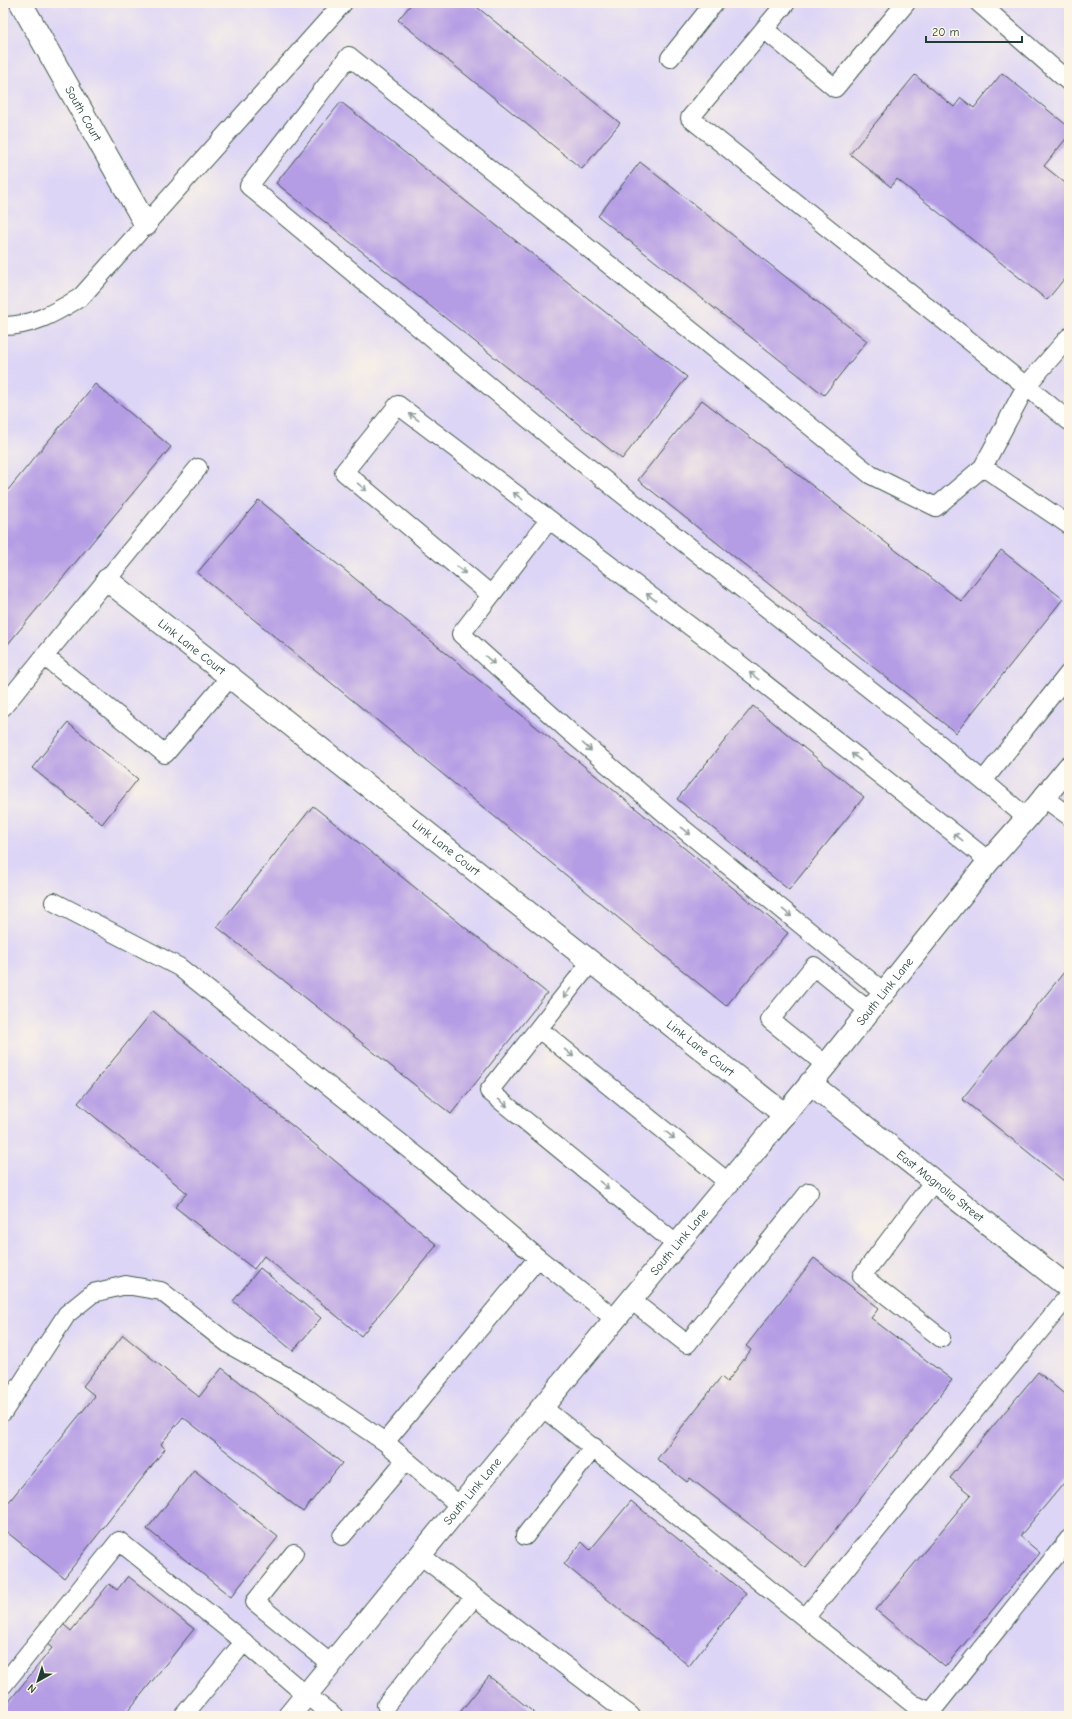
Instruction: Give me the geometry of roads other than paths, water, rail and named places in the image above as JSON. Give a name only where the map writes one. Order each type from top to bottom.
[{"type":"street","name":"South Court","points":[[21,3],[146,225]]},
{"type":"street","name":"Link Lane Court","points":[[107,580],[231,676],[785,1115]]},
{"type":"street","name":"South Link Lane","points":[[289,1716],[460,1506],[826,1065],[989,861],[1069,767]]},
{"type":"street","name":"East Magnolia Street","points":[[810,1084],[1069,1288]]},
{"type":"lane","points":[[3,326],[19,326],[52,314],[81,297],[343,3]]},
{"type":"lane","points":[[670,58],[714,3]]},
{"type":"lane","points":[[786,3],[690,118],[1069,421]]},
{"type":"lane","points":[[764,29],[835,88],[906,3]]},
{"type":"lane","points":[[980,3],[1069,82]]},
{"type":"lane","points":[[1027,818],[938,743],[560,445],[249,186],[349,56],[871,475],[936,507],[983,467],[1026,386],[1069,337]]},
{"type":"lane","points":[[490,594],[344,472],[398,405],[723,651],[989,861]]},
{"type":"lane","points":[[983,467],[1069,525]]},
{"type":"lane","points":[[3,707],[198,468]]},
{"type":"lane","points":[[549,520],[490,594],[461,634],[570,732],[676,823],[884,993]]},
{"type":"lane","points":[[44,656],[165,754],[231,676]]},
{"type":"lane","points":[[983,781],[1069,673]]},
{"type":"lane","points":[[1044,798],[1069,816]]},
{"type":"lane","points":[[54,902],[180,967],[426,1163],[538,1258],[615,1319]]},
{"type":"lane","points":[[826,1065],[770,1020],[830,948]]},
{"type":"lane","points":[[591,962],[489,1091],[677,1245]]},
{"type":"lane","points":[[814,966],[869,1011]]},
{"type":"lane","points":[[539,1029],[729,1182]]},
{"type":"lane","points":[[934,1181],[862,1276],[941,1338]]},
{"type":"lane","points":[[631,1300],[687,1344],[809,1192]]},
{"type":"lane","points":[[385,1442],[538,1258]]},
{"type":"lane","points":[[3,1412],[67,1314],[93,1293],[126,1285],[161,1291],[230,1345],[295,1381],[385,1442],[460,1506]]},
{"type":"lane","points":[[804,1618],[1069,1295]]},
{"type":"lane","points":[[542,1407],[594,1447],[804,1618],[914,1704],[931,1712],[1069,1539]]},
{"type":"lane","points":[[525,1536],[594,1447]]},
{"type":"lane","points":[[342,1536],[406,1460]]},
{"type":"lane","points":[[3,1685],[119,1541],[244,1642],[306,1695],[334,1716]]},
{"type":"lane","points":[[294,1553],[255,1602],[331,1664]]},
{"type":"lane","points":[[420,1555],[631,1716]]},
{"type":"lane","points":[[386,1705],[474,1597]]},
{"type":"lane","points":[[183,1716],[244,1642]]}]
